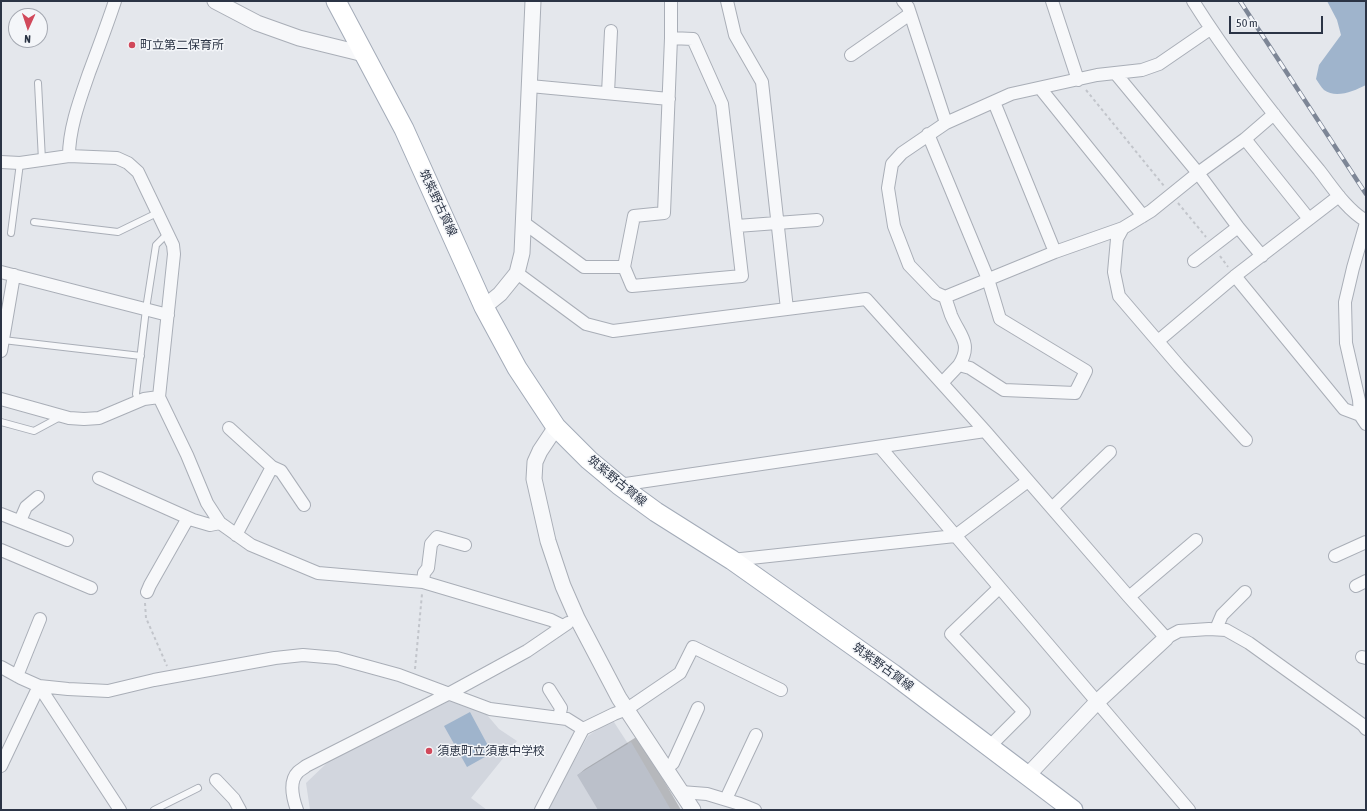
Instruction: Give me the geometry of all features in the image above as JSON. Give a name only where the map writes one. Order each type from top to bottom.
[{"type":"main road","name":"筑紫野古賀線","points":[[336,1],[404,128],[484,307],[520,374],[556,427],[589,460],[619,485],[656,512],[732,560],[893,674],[1073,810]]},
{"type":"street","points":[[69,156],[74,121],[80,100],[115,1]]},
{"type":"street","points":[[215,1],[257,23],[299,38],[364,54]]},
{"type":"street","points":[[484,307],[500,294],[517,273],[522,253],[533,1]]},
{"type":"street","points":[[671,1],[669,99],[664,213],[634,216],[624,267],[632,286],[742,276],[722,104],[693,39],[671,38]]},
{"type":"street","points":[[727,1],[735,35],[762,82],[787,309]]},
{"type":"street","points":[[903,1],[908,7],[946,123]]},
{"type":"street","points":[[1052,1],[1078,80]]},
{"type":"street","points":[[1193,1],[1210,29],[1274,114],[1339,196],[1359,217],[1366,222],[1345,302],[1346,343],[1363,419]]},
{"type":"street","points":[[851,55],[910,14]]},
{"type":"street","points":[[1210,29],[1159,64],[1142,70],[1097,75],[1011,94],[946,123],[902,153],[892,164],[888,188],[894,226],[908,265],[936,293],[945,297],[1055,252],[1123,228],[1143,216],[1245,139],[1274,114]]},
{"type":"street","points":[[608,93],[611,31]]},
{"type":"street","points":[[1116,74],[1198,174],[1262,256]]},
{"type":"street","points":[[530,86],[669,99]]},
{"type":"street","points":[[1040,88],[1143,216]]},
{"type":"street","points":[[994,102],[1055,252]]},
{"type":"street","points":[[928,134],[988,279],[1000,319],[1086,371],[1075,393],[1004,390],[970,368],[960,365]]},
{"type":"street","points":[[1245,139],[1309,219]]},
{"type":"street","points":[[1,162],[20,163],[69,156],[117,158],[128,163],[138,172],[173,245],[174,254],[159,397],[208,503],[220,523],[251,545],[318,573],[423,582],[551,620],[563,626]]},
{"type":"street","points":[[1158,341],[1235,276],[1339,196]]},
{"type":"street","points":[[737,226],[817,220]]},
{"type":"street","points":[[527,226],[584,267],[624,267]]},
{"type":"street","points":[[1194,261],[1238,227]]},
{"type":"street","points":[[1123,228],[1117,239],[1114,272],[1119,296],[1179,366],[1246,440]]},
{"type":"street","points":[[1,272],[168,315]]},
{"type":"street","points":[[517,273],[586,324],[613,331],[866,299],[985,431],[1166,638]]},
{"type":"street","points":[[2,346],[3,323],[14,275]]},
{"type":"street","points":[[1235,276],[1344,409],[1363,419]]},
{"type":"street","points":[[942,383],[960,365],[964,357],[965,341],[951,315],[945,297]]},
{"type":"street","points":[[1,399],[62,416],[84,419],[99,418],[138,401],[159,397]]},
{"type":"street","points":[[556,427],[535,462],[534,479],[548,541],[563,586],[619,698],[692,810]]},
{"type":"street","points":[[229,428],[272,467],[280,471],[304,505]]},
{"type":"street","points":[[619,485],[985,431]]},
{"type":"street","points":[[880,447],[1189,810]]},
{"type":"street","points":[[1052,508],[1110,452]]},
{"type":"street","points":[[236,534],[272,467]]},
{"type":"street","points":[[99,478],[188,518],[210,525],[220,523]]},
{"type":"street","points":[[732,560],[955,536],[1028,481]]},
{"type":"street","points":[[20,521],[26,507],[38,497]]},
{"type":"street","points":[[1,514],[67,540]]},
{"type":"street","points":[[147,592],[188,518]]},
{"type":"street","points":[[423,582],[424,574],[428,568],[431,544],[437,537],[465,545]]},
{"type":"street","points":[[1129,597],[1196,540]]},
{"type":"street","points":[[1335,556],[1366,542]]},
{"type":"street","points":[[1,550],[91,588]]},
{"type":"street","points":[[989,747],[1024,712],[951,634],[999,588]]},
{"type":"street","points":[[1216,629],[1222,615],[1246,592]]},
{"type":"street","points":[[297,810],[292,796],[293,782],[297,773],[306,766],[450,693],[527,651],[563,626],[578,618]]},
{"type":"street","points":[[17,676],[40,619]]},
{"type":"street","points":[[1027,776],[1097,702],[1166,638],[1179,631],[1216,629],[1226,630],[1250,642],[1363,725],[1366,729]]},
{"type":"street","points":[[541,810],[583,729],[627,709],[680,673],[693,647],[781,690]]},
{"type":"street","points":[[1,667],[39,686],[108,691],[171,676],[303,655],[337,658],[414,680],[490,708],[567,719],[583,729]]},
{"type":"street","points":[[1,766],[6,741],[39,686]]},
{"type":"street","points":[[39,686],[120,810]]},
{"type":"street","points":[[549,689],[561,708],[559,718]]},
{"type":"street","points":[[666,768],[673,763],[698,708]]},
{"type":"street","points":[[726,800],[756,735]]},
{"type":"street","points":[[216,780],[234,799],[240,810]]},
{"type":"street","points":[[681,792],[707,794],[755,810]]},
{"type":"lane","points":[[38,83],[42,160]]},
{"type":"lane","points":[[11,233],[20,163]]},
{"type":"lane","points":[[34,222],[118,232],[157,213]]},
{"type":"lane","points":[[138,401],[136,394],[146,309],[156,245],[168,234]]},
{"type":"lane","points":[[2,346],[141,356]]},
{"type":"lane","points":[[1,422],[34,431],[62,416]]},
{"type":"lane","points":[[154,810],[198,788]]},
{"type":"path","points":[[1078,80],[1213,246],[1235,276]]},
{"type":"path","points":[[414,680],[423,582]]},
{"type":"path","points":[[147,592],[145,603],[146,618],[171,676]]},
{"type":"shaded area","name":"須恵町立須恵中学校","points":[[452,699],[482,709],[499,729],[517,741],[471,798],[487,810],[310,810],[306,783],[329,761]]},
{"type":"shaded area","name":"須恵町立須恵中学校","points":[[612,719],[671,810],[547,810],[588,736]]},
{"type":"water","points":[[1327,1],[1366,1],[1366,85],[1356,90],[1339,94],[1329,93],[1324,90],[1316,79],[1319,65],[1341,35],[1337,20]]},
{"type":"water","points":[[470,712],[492,753],[467,767],[444,726]]},
{"type":"building","points":[[631,742],[671,810],[598,810],[577,775]]},
{"type":"railway","points":[[1240,1],[1366,194]]},
{"type":"place","name":"町立第二保育所","points":[[132,45]]},
{"type":"place","name":"須恵町立須恵中学校","points":[[429,751]]}]
